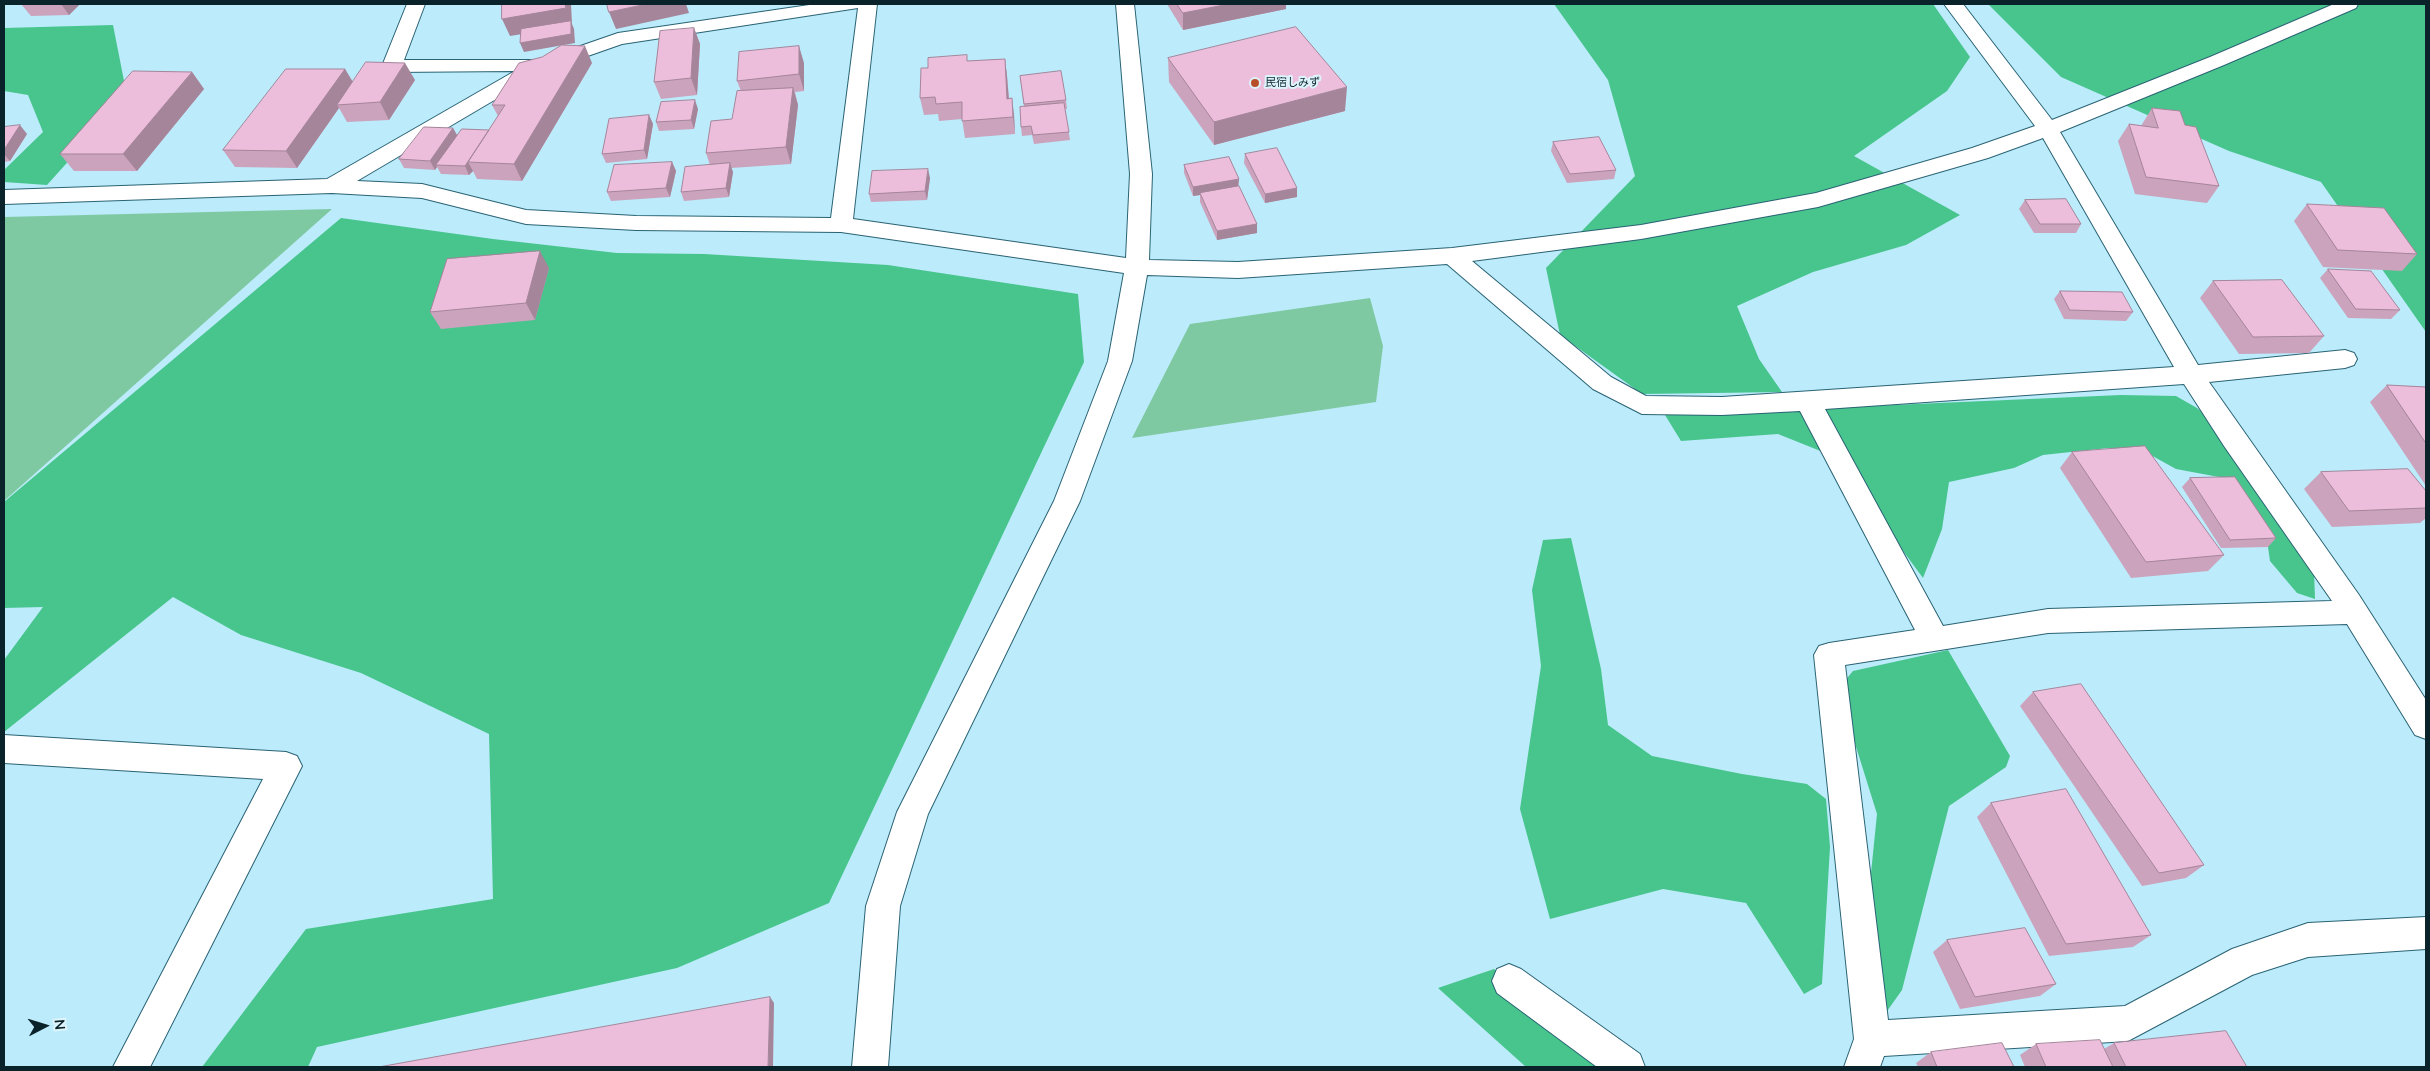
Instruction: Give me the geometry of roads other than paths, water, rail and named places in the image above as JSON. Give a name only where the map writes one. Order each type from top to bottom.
[{"type":"street","points":[[416,4],[392,66],[543,65]]},
{"type":"street","points":[[332,186],[543,65],[618,38],[804,7],[852,4]]},
{"type":"street","points":[[840,225],[868,4]]},
{"type":"street","points":[[870,1067],[883,906],[913,812],[1067,501],[1120,361],[1137,267],[1142,174],[1125,4]]},
{"type":"street","points":[[1953,4],[2048,129],[2191,375],[2233,440],[2354,612],[2426,726]]},
{"type":"street","points":[[4,197],[332,186],[422,191],[526,217],[636,223],[840,225],[1137,267],[1238,270],[1452,256],[1641,232],[1818,200],[1980,153],[2048,129],[2217,61],[2349,4]]},
{"type":"street","points":[[1452,256],[1602,383],[1642,405],[1722,406],[1808,401],[2191,375],[2345,359]]},
{"type":"street","points":[[1808,401],[1935,639]]},
{"type":"street","points":[[2354,612],[2048,621],[1829,655],[1867,1053],[2128,1023],[2244,961],[2308,940],[2426,933]]},
{"type":"street","points":[[4,750],[286,766],[131,1067]]},
{"type":"street","points":[[1509,981],[1627,1067]]},
{"type":"place","name":"民宿しみず","points":[[1255,83]]}]
